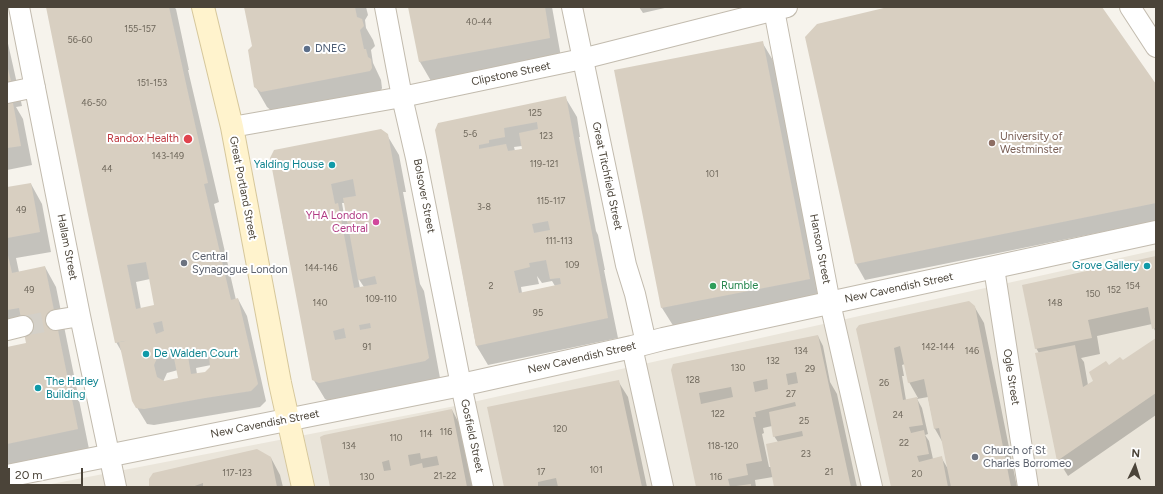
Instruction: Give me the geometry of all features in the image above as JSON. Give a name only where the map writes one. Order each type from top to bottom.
[{"type":"main road","name":"Great Portland Street","points":[[203,7],[232,127],[288,420],[303,487]]},
{"type":"street","name":"Hallam Street","points":[[19,7],[80,316],[116,487]]},
{"type":"street","name":"Bolsover Street","points":[[384,7],[416,158],[461,385]]},
{"type":"street","name":"Great Titchfield Street","points":[[572,7],[626,265],[635,294],[639,345],[663,487]]},
{"type":"street","points":[[1130,7],[1156,48]]},
{"type":"street","name":"Clipstone Street","points":[[232,127],[402,97],[582,59],[780,9]]},
{"type":"street","name":"Hanson Street","points":[[780,9],[830,303],[872,487]]},
{"type":"street","points":[[7,93],[35,87]]},
{"type":"street","name":"New Cavendish Street","points":[[7,476],[461,385],[1156,232]]},
{"type":"street","name":"Ogle Street","points":[[994,268],[1028,487]]},
{"type":"street","points":[[56,320],[80,316]]},
{"type":"street","name":"Gosfield Street","points":[[461,385],[483,487]]},
{"type":"shaded area","points":[[1156,250],[1156,487],[36,487],[455,406]]},
{"type":"building","points":[[46,7],[169,7],[208,183],[204,184],[231,300],[238,298],[258,384],[251,391],[144,409],[136,408],[132,401],[119,342],[115,343]],"holes":[[[146,262],[154,305],[136,309],[127,265]],[[162,321],[164,331],[156,334],[153,323]],[[201,349],[209,355],[210,367],[205,372],[191,374],[187,351]],[[173,353],[178,378],[164,381],[157,377],[154,365],[158,356]]]},
{"type":"building","name":"DNEG","points":[[244,7],[355,7],[357,17],[362,19],[364,26],[360,30],[364,49],[366,49],[368,57],[371,59],[372,68],[370,71],[261,92],[254,87],[248,50],[252,46]]},
{"type":"building","points":[[408,7],[545,7],[550,38],[419,62]]},
{"type":"building","name":"University of Westminster","points":[[888,7],[1102,7],[1156,84],[1156,203],[855,264],[805,37],[817,24]]},
{"type":"building","points":[[763,41],[810,279],[661,308],[614,70]]},
{"type":"building","points":[[7,65],[13,89],[7,90]]},
{"type":"building","points":[[566,96],[608,318],[476,346],[435,130],[438,123]],"holes":[[[537,122],[538,129],[519,133],[522,149],[508,151],[506,144],[479,149],[479,145],[489,143],[489,140],[505,137],[504,128]],[[548,221],[550,230],[534,233],[532,224]],[[546,260],[550,279],[560,278],[561,284],[519,293],[514,271],[530,267],[529,263]]]},
{"type":"building","points":[[12,98],[21,146],[7,148],[7,99]]},
{"type":"building","points":[[381,129],[388,134],[429,358],[425,361],[319,383],[312,380],[270,158],[274,150]],"holes":[[[353,179],[356,196],[343,198],[358,280],[375,276],[377,284],[354,288],[338,203],[335,204],[331,184]],[[370,323],[371,328],[360,330],[359,325]],[[344,328],[346,338],[335,340],[333,331]]]},
{"type":"building","points":[[31,183],[40,232],[7,238],[7,187]]},
{"type":"building","name":"The Harley Building","points":[[7,251],[12,273],[45,266],[78,429],[7,444],[7,347],[26,343],[19,308],[7,310]]},
{"type":"building","points":[[1156,256],[1156,328],[1152,329],[1148,307],[1088,320],[1092,338],[1035,349],[1022,285]]},
{"type":"building","points":[[969,301],[975,306],[1011,487],[951,487],[939,428],[934,429],[924,379],[908,383],[900,346],[894,348],[903,400],[917,397],[923,425],[909,427],[911,433],[924,430],[929,454],[917,456],[919,462],[942,456],[948,487],[891,487],[856,329],[859,325]]},
{"type":"building","points":[[818,335],[851,487],[774,487],[766,444],[803,436],[802,431],[773,437],[769,412],[796,406],[795,402],[755,412],[756,417],[753,417],[762,461],[746,464],[748,475],[728,479],[730,487],[696,487],[671,370],[673,364]],"holes":[[[796,372],[798,383],[788,385],[786,374]],[[767,379],[768,389],[755,392],[753,382]],[[731,387],[733,397],[701,404],[699,393]]]},
{"type":"building","points":[[1156,338],[1156,393],[1057,461],[1035,353],[1075,345],[1083,387],[1093,381],[1089,372],[1106,361],[1109,365],[1120,357],[1123,360]]},
{"type":"building","points":[[619,380],[642,487],[558,487],[556,478],[538,482],[538,487],[504,487],[487,407]]},
{"type":"building","points":[[452,409],[467,487],[330,487],[320,437]],"holes":[[[420,453],[421,459],[437,456],[439,465],[423,468],[422,463],[410,466],[408,455]],[[389,460],[391,470],[384,471],[382,462]]]},
{"type":"building","points":[[257,449],[271,457],[277,487],[203,487],[203,483],[192,487],[149,487],[149,479],[153,473]]},
{"type":"building","points":[[751,484],[751,487],[736,487],[736,486]]},
{"type":"tunnel","points":[[23,326],[56,320]]},
{"type":"place","name":"DNEG","points":[[307,49]]},
{"type":"place","name":"Randox Health","points":[[188,139]]},
{"type":"place","name":"University of Westminster","points":[[992,143]]},
{"type":"place","name":"Yalding House","points":[[332,165]]},
{"type":"place","name":"YHA London Central","points":[[376,222]]},
{"type":"place","name":"Central Synagogue London","points":[[184,263]]},
{"type":"place","name":"Grove Gallery","points":[[1147,266]]},
{"type":"place","name":"Rumble","points":[[713,286]]},
{"type":"place","name":"De Walden Court","points":[[146,354]]},
{"type":"place","name":"The Harley Building","points":[[38,388]]},
{"type":"place","name":"Church of St Charles Borromeo","points":[[975,457]]}]
